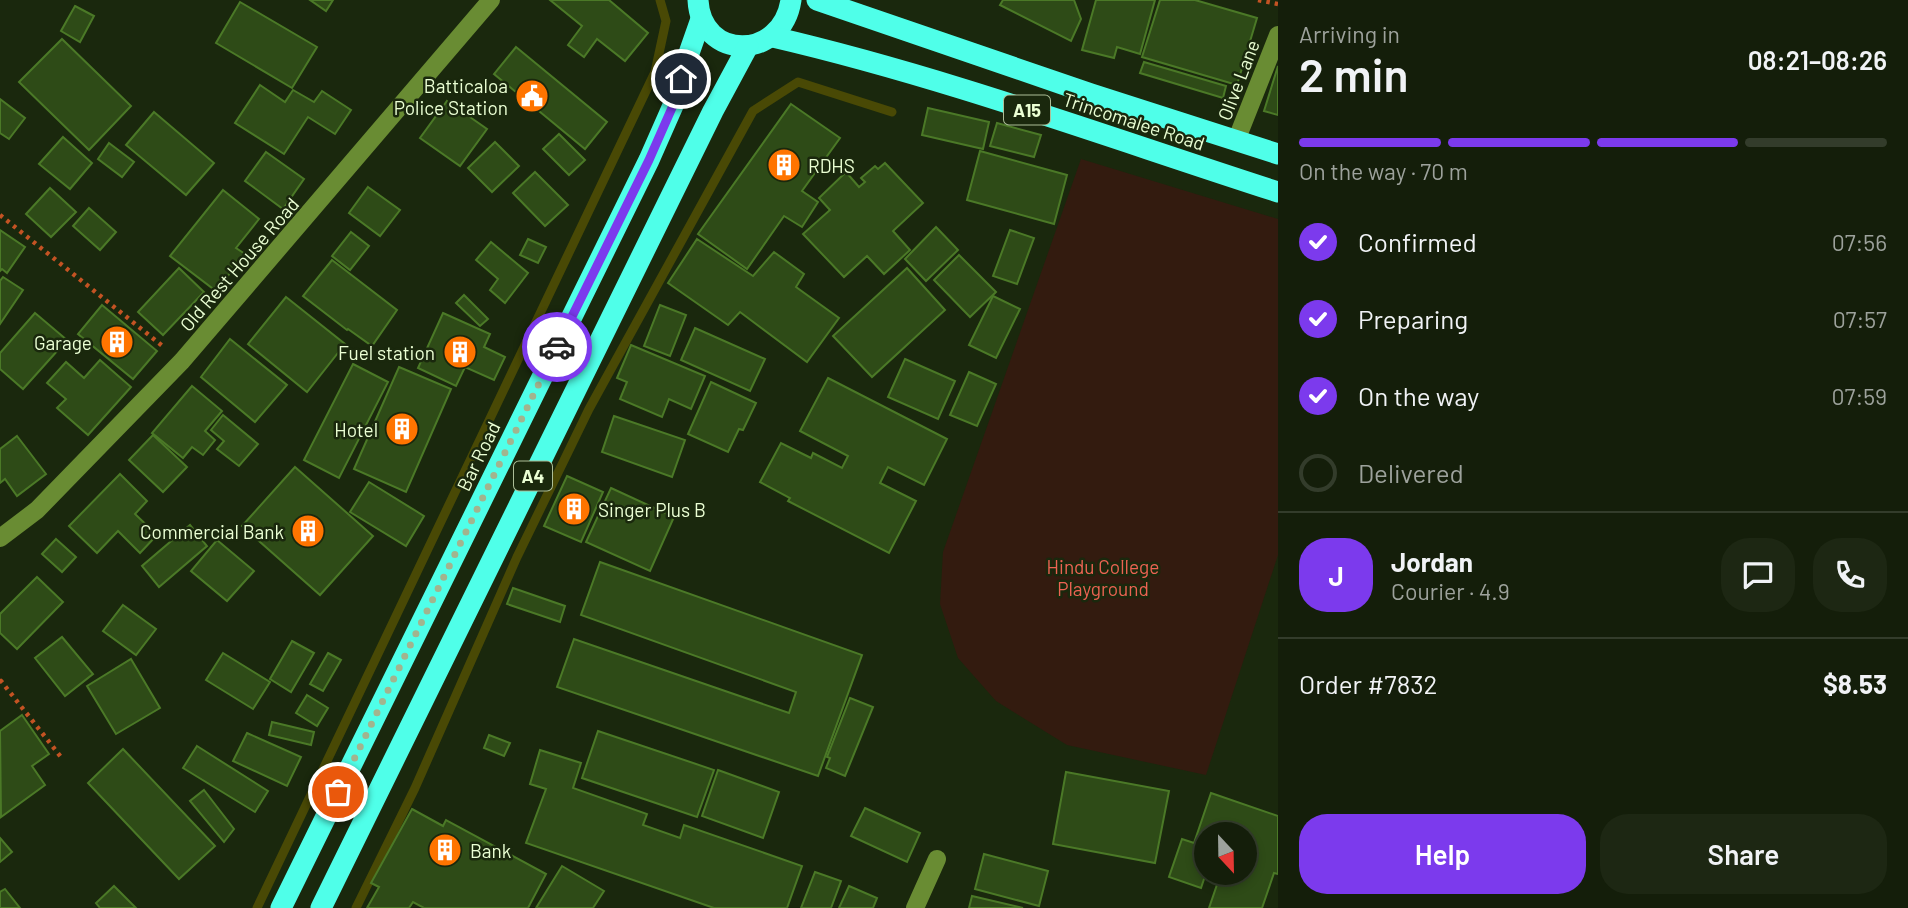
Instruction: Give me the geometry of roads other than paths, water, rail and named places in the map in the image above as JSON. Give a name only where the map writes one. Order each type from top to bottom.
[{"type":"highway","points":[[699,10],[709,31],[720,40],[734,46],[748,46],[773,37],[789,14],[791,0]]},
{"type":"highway","name":"Trincomalee Road","points":[[817,0],[887,26],[1278,154]]},
{"type":"highway","name":"Bar Road","points":[[281,908],[649,160],[675,101],[699,10]]},
{"type":"highway","name":"Trincomalee Road","points":[[773,37],[857,57],[938,81],[1278,192]]},
{"type":"highway","name":"A4","points":[[321,908],[713,111],[748,46]]},
{"type":"street","name":"Old Rest House Road","points":[[0,538],[37,510],[182,361],[491,0]]},
{"type":"street","name":"Olive Lane","points":[[1236,141],[1278,35]]},
{"type":"street","points":[[915,908],[937,859]]},
{"type":"waterway","points":[[257,908],[655,72],[666,21],[660,0]]},
{"type":"waterway","points":[[356,908],[415,788],[517,557],[589,409],[753,111],[798,82],[892,112]]},
{"type":"place","name":"Batticaloa Police Station","points":[[532,96]]},
{"type":"place","name":"RDHS","points":[[784,165]]},
{"type":"place","name":"Garage","points":[[117,342]]},
{"type":"place","name":"Fuel station","points":[[460,352]]},
{"type":"place","name":"Hotel","points":[[402,429]]},
{"type":"place","name":"Singer Plus B","points":[[574,509]]},
{"type":"place","name":"Commercial Bank","points":[[308,531]]},
{"type":"place","name":"Bank","points":[[445,850]]},
{"type":"park label","name":"Hindu College Playground","points":[[1103,577]]}]
